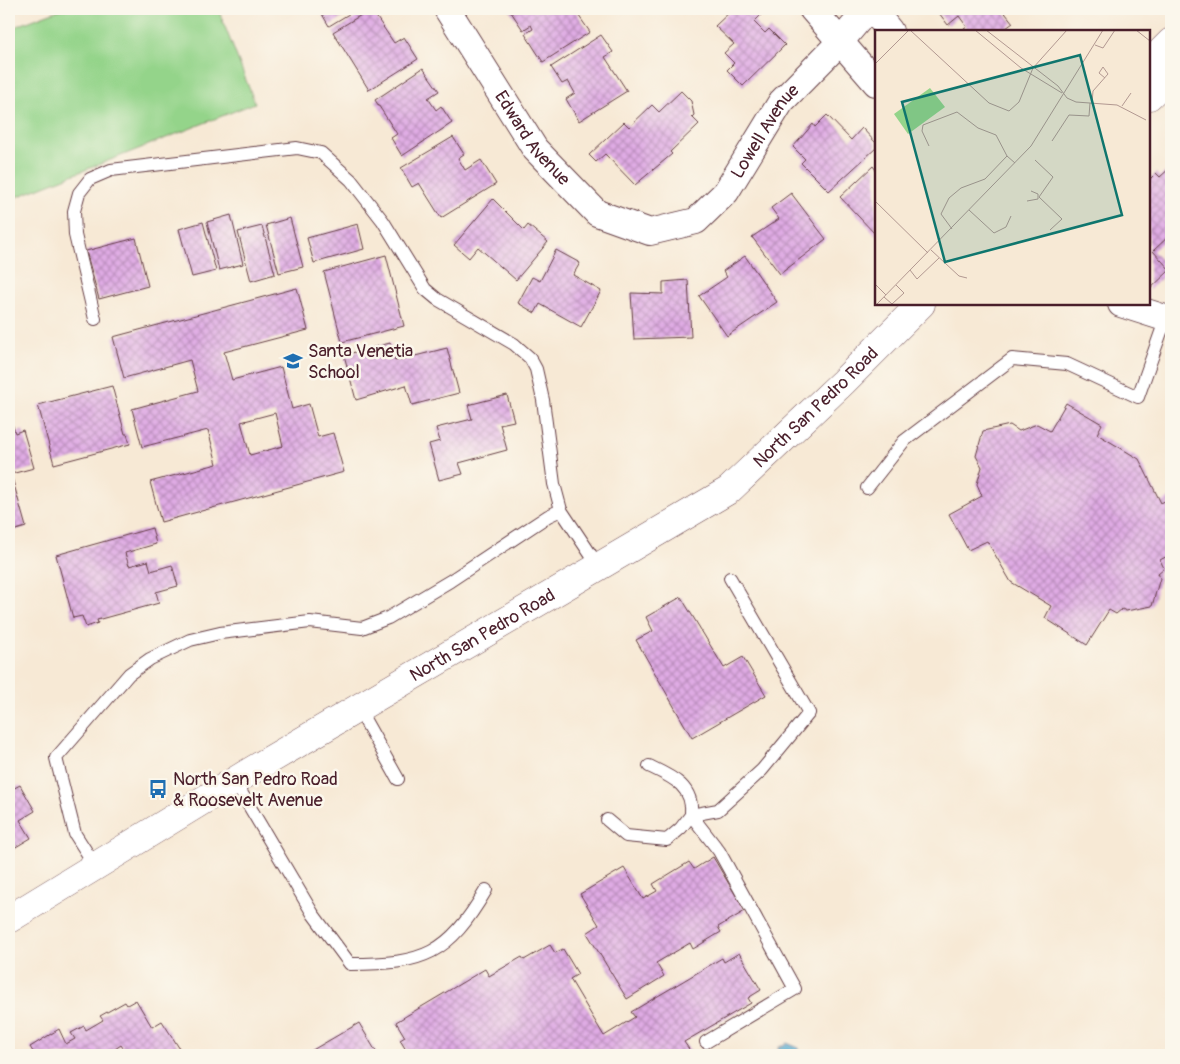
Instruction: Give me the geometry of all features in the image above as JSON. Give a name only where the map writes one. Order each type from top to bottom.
[{"type":"main road","points":[[1150,63],[1171,42]]},
{"type":"main road","points":[[1150,95],[1171,75]]},
{"type":"main road","name":"North San Pedro Road","points":[[9,919],[358,708],[728,490],[843,382],[921,305]]},
{"type":"street","name":"Edward Avenue","points":[[447,9],[535,149],[598,213],[650,232]]},
{"type":"street","points":[[812,9],[875,82]]},
{"type":"street","name":"Lowell Avenue","points":[[650,232],[696,221],[726,192],[781,102],[840,42],[868,9]]},
{"type":"street","points":[[872,9],[889,30]]},
{"type":"street","points":[[1124,305],[1169,319]]},
{"type":"lane","points":[[95,319],[75,235],[74,211],[79,193],[90,179],[111,170],[269,151],[298,148],[321,154],[350,180],[383,222],[425,289],[446,304],[514,344],[530,358],[536,369],[543,400],[554,484],[561,510],[599,567]]},
{"type":"lane","points":[[867,488],[904,442],[1012,359],[1067,364],[1138,397],[1169,319]]},
{"type":"lane","points":[[96,867],[75,834],[56,758],[129,674],[150,658],[190,640],[220,633],[310,622],[362,628],[396,614],[450,581],[548,516],[561,510]]},
{"type":"lane","points":[[607,820],[626,836],[667,840],[681,828],[691,814],[718,810],[762,770],[809,713],[730,578]]},
{"type":"lane","points":[[358,708],[398,778]]},
{"type":"lane","points":[[649,766],[684,786],[690,796],[691,814],[719,851],[795,989],[706,1042]]},
{"type":"lane","points":[[235,782],[313,914],[350,964],[380,964],[414,958],[436,950],[450,940],[469,918],[486,890]]},
{"type":"green space","points":[[61,9],[218,9],[255,103],[9,200],[9,29]]},
{"type":"water","points":[[787,1043],[799,1048],[801,1055],[776,1055],[779,1047]]},
{"type":"building","points":[[319,9],[357,9],[329,26]]},
{"type":"building","points":[[371,9],[394,43],[404,37],[418,59],[369,90],[333,32]]},
{"type":"building","points":[[509,9],[574,9],[590,32],[543,62],[525,34],[533,29],[531,25],[523,30]]},
{"type":"building","points":[[733,9],[760,9],[764,12],[754,22],[765,33],[769,29],[785,45],[743,86],[727,70],[734,63],[724,53],[734,44],[715,26]]},
{"type":"building","points":[[936,9],[1002,9],[1013,23],[1003,30],[962,30],[967,27],[959,16],[948,25]]},
{"type":"building","points":[[601,35],[613,52],[605,57],[627,91],[579,121],[566,99],[575,93],[568,81],[562,84],[551,67]]},
{"type":"building","points":[[423,68],[439,91],[428,98],[436,110],[441,106],[452,123],[402,156],[391,138],[397,134],[375,100]]},
{"type":"building","points":[[681,91],[691,101],[694,115],[692,117],[699,124],[670,152],[672,154],[635,185],[605,154],[596,162],[589,155],[624,122],[629,127],[652,105],[659,112]]},
{"type":"building","points":[[827,115],[851,140],[862,128],[875,142],[875,149],[829,191],[801,163],[805,159],[793,147],[813,124],[815,127]]},
{"type":"building","points":[[453,137],[464,154],[458,158],[465,170],[481,160],[496,184],[441,218],[419,183],[412,187],[401,168]]},
{"type":"building","points":[[873,166],[875,169],[875,234],[840,197]]},
{"type":"building","points":[[1171,167],[1171,234],[1153,251],[1170,270],[1150,289],[1150,179],[1156,173],[1160,177]]},
{"type":"building","points":[[791,193],[826,239],[780,274],[752,237],[779,219],[771,208]]},
{"type":"building","points":[[493,199],[524,230],[528,225],[548,242],[516,280],[478,247],[469,258],[454,245]]},
{"type":"building","points":[[231,215],[243,264],[219,270],[207,222]]},
{"type":"building","points":[[290,218],[303,267],[279,273],[266,225]]},
{"type":"building","points":[[203,222],[216,271],[192,277],[179,229]]},
{"type":"building","points":[[358,224],[364,249],[314,263],[307,238]]},
{"type":"building","points":[[262,226],[275,274],[251,281],[238,232]]},
{"type":"building","points":[[136,238],[148,286],[99,299],[86,251]]},
{"type":"building","points":[[556,250],[580,263],[573,275],[601,291],[581,327],[540,304],[535,313],[518,303],[532,277],[540,281]]},
{"type":"building","points":[[386,255],[404,326],[342,342],[324,272]]},
{"type":"building","points":[[745,256],[777,302],[727,336],[699,296],[727,277],[723,271]]},
{"type":"building","points":[[688,280],[691,337],[634,339],[631,293],[663,294],[663,282]]},
{"type":"building","points":[[297,288],[308,330],[224,352],[232,380],[281,367],[292,409],[309,404],[318,437],[333,433],[344,472],[161,522],[150,482],[217,464],[208,430],[142,447],[132,409],[198,391],[190,360],[124,378],[113,337]],"holes":[[[275,413],[283,446],[250,455],[241,422]]]},
{"type":"building","points":[[390,343],[395,361],[447,348],[459,393],[412,405],[406,385],[356,400],[344,355]]},
{"type":"building","points":[[112,386],[125,434],[127,434],[130,444],[54,464],[38,405]]},
{"type":"building","points":[[507,395],[514,421],[500,424],[507,450],[459,463],[463,474],[439,480],[429,444],[440,441],[436,428],[472,419],[468,405]]},
{"type":"building","points":[[1066,403],[1102,424],[1097,434],[1139,459],[1161,503],[1170,498],[1171,500],[1171,554],[1160,560],[1164,568],[1158,573],[1160,578],[1152,606],[1126,611],[1122,609],[1116,614],[1109,610],[1087,645],[1045,618],[1051,606],[1011,582],[987,541],[968,550],[949,514],[982,496],[977,484],[982,467],[976,456],[983,431],[1010,425],[1019,431],[1037,424],[1050,431]]},
{"type":"building","points":[[9,413],[15,433],[23,430],[34,468],[11,474],[26,527],[9,532]]},
{"type":"building","points":[[152,528],[156,544],[125,553],[129,566],[148,561],[151,571],[172,565],[178,586],[156,592],[159,603],[97,620],[98,623],[86,627],[82,616],[73,618],[56,555]]},
{"type":"building","points":[[681,597],[724,668],[743,657],[766,695],[692,738],[636,640],[653,631],[646,617]]},
{"type":"building","points":[[20,785],[35,811],[20,820],[31,838],[9,851],[9,791]]},
{"type":"building","points":[[713,857],[745,911],[718,927],[721,932],[693,949],[690,943],[656,963],[664,976],[627,999],[587,933],[599,925],[580,894],[624,868],[643,899],[657,891],[653,884],[689,862],[694,869]]},
{"type":"building","points":[[550,945],[555,953],[563,949],[578,974],[570,979],[604,1036],[635,1017],[631,1012],[722,958],[724,962],[739,953],[761,990],[748,998],[751,1003],[684,1042],[691,1052],[686,1055],[409,1055],[400,1040],[405,1037],[396,1022],[485,969],[489,976],[522,957],[524,960]]},
{"type":"building","points":[[136,1000],[152,1027],[162,1021],[183,1054],[128,1055],[121,1045],[115,1049],[119,1055],[35,1055],[30,1047],[59,1029],[66,1044],[75,1039],[71,1033],[84,1026],[86,1030],[103,1020],[100,1016],[125,1002],[127,1005]]},
{"type":"building","points":[[359,1023],[378,1055],[304,1055]]},
{"type":"place","name":"Santa Venetia School","points":[[293,361]]},
{"type":"place","name":"North San Pedro Road & Roosevelt Avenue","points":[[158,789]]}]
